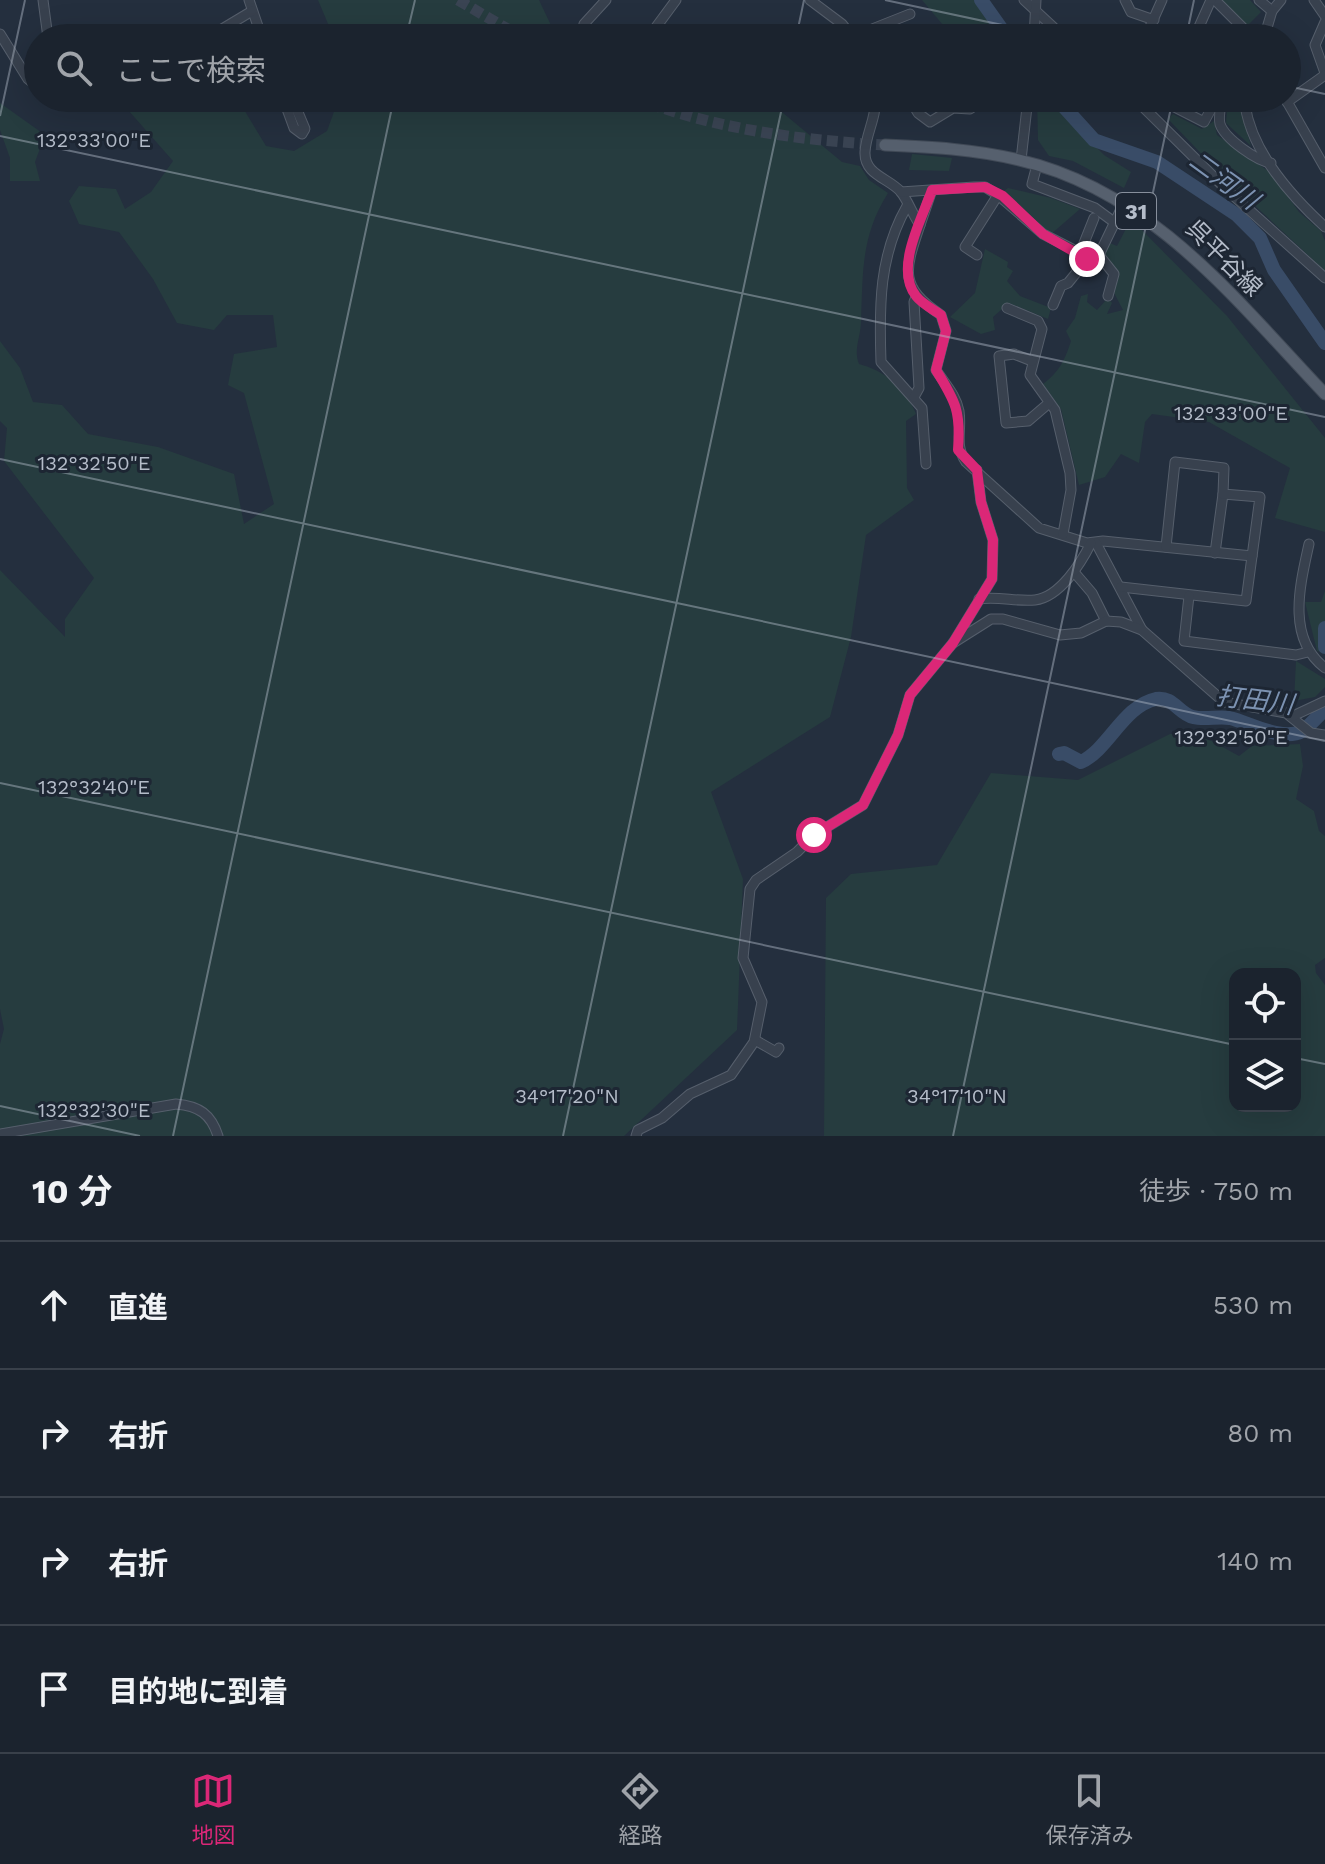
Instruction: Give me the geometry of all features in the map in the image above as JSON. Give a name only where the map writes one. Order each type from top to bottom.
[{"type":"main road","name":"呉平谷線","points":[[885,145],[945,148],[1021,160],[1124,203],[1196,258],[1325,394]]},
{"type":"street","points":[[43,0],[46,24]]},
{"type":"street","points":[[249,0],[257,24]]},
{"type":"street","points":[[584,24],[606,0]]},
{"type":"street","points":[[658,24],[676,0]]},
{"type":"street","points":[[810,0],[837,24]]},
{"type":"street","points":[[1024,0],[1036,5],[1053,24]]},
{"type":"street","points":[[1125,0],[1131,12],[1154,20]]},
{"type":"street","points":[[1152,24],[1162,0]]},
{"type":"street","points":[[1201,24],[1213,0],[1239,24]]},
{"type":"street","points":[[1259,0],[1272,11]]},
{"type":"street","points":[[1268,24],[1272,11],[1281,0]]},
{"type":"street","points":[[1301,90],[1325,74],[1315,45],[1325,19],[1314,0]]},
{"type":"street","points":[[230,24],[252,11]]},
{"type":"street","points":[[886,24],[910,14]]},
{"type":"street","points":[[0,34],[24,73]]},
{"type":"street","points":[[288,112],[294,128],[302,134],[305,129],[298,112]]},
{"type":"street","points":[[875,112],[869,125],[865,157],[870,169],[901,192],[920,225]]},
{"type":"street","points":[[917,112],[930,122],[946,112]]},
{"type":"street","points":[[1021,160],[1027,112]]},
{"type":"street","points":[[1148,112],[1227,190],[1325,278]]},
{"type":"street","points":[[1185,112],[1204,122],[1211,112]]},
{"type":"street","points":[[1220,112],[1224,131],[1263,162],[1271,163]]},
{"type":"street","points":[[1246,112],[1248,123],[1271,163],[1298,202],[1325,227]]},
{"type":"street","points":[[1293,112],[1325,168]]},
{"type":"street","points":[[1037,165],[1032,184],[1095,208],[1114,222]]},
{"type":"street","points":[[901,192],[985,187],[1015,206],[1043,234],[1084,256],[1099,255]]},
{"type":"street","points":[[914,397],[919,388],[916,297],[907,265],[932,190]]},
{"type":"street","points":[[977,255],[965,247],[998,195]]},
{"type":"street","points":[[1099,255],[1124,203]]},
{"type":"street","points":[[907,206],[888,244],[882,271],[881,362],[889,375],[914,397],[925,417],[926,464]]},
{"type":"street","points":[[1053,305],[1061,286],[1068,283],[1084,256],[1094,218]]},
{"type":"street","points":[[1099,255],[1114,274],[1108,296]]},
{"type":"street","points":[[916,297],[941,315],[946,331],[936,370],[955,398],[959,413],[958,450],[1034,525],[1094,543],[1252,556]]},
{"type":"street","points":[[1007,308],[1038,321],[1042,329],[1030,375],[1055,410],[1070,473],[1071,490],[1063,534]]},
{"type":"street","points":[[1032,361],[1014,354],[999,356],[1006,423],[1028,421],[1049,403]]},
{"type":"street","points":[[1166,547],[1175,462],[1224,468],[1215,553]]},
{"type":"street","points":[[636,1136],[638,1130],[662,1118],[690,1094],[731,1075],[755,1040],[762,1002],[743,958],[750,889],[756,880],[797,852],[814,835],[863,805],[898,735],[910,695],[953,643],[992,579],[994,551],[981,502],[977,470]]},
{"type":"street","points":[[1121,587],[1246,601],[1260,497],[1223,494]]},
{"type":"street","points":[[979,599],[1036,600],[1046,597],[1074,572],[1094,543]]},
{"type":"street","points":[[1094,543],[1142,630],[1224,702],[1293,716],[1303,727],[1325,735]]},
{"type":"street","points":[[1309,544],[1299,595],[1299,618],[1308,652],[1325,668]]},
{"type":"street","points":[[1074,572],[1092,593],[1106,621]]},
{"type":"street","points":[[1189,596],[1184,641],[1296,655],[1308,652]]},
{"type":"street","points":[[953,643],[991,619],[1003,619],[1060,635],[1081,633],[1106,621],[1142,630]]},
{"type":"street","points":[[1293,716],[1325,701]]},
{"type":"street","points":[[755,1040],[776,1052],[779,1048]]},
{"type":"street","points":[[0,1134],[176,1104],[190,1105],[208,1114],[218,1136]]},
{"type":"green space","points":[[318,0],[539,0],[550,24],[328,24]]},
{"type":"green space","points":[[922,0],[977,0],[993,24],[942,24]]},
{"type":"green space","points":[[1221,0],[1250,0],[1261,12],[1245,24]]},
{"type":"green space","points":[[0,103],[45,135],[35,162],[40,181],[10,181],[10,158],[0,130]]},
{"type":"green space","points":[[130,112],[245,112],[266,146],[294,151],[327,131],[334,112],[782,112],[842,162],[860,166],[869,180],[888,193],[873,224],[865,254],[857,353],[859,364],[886,376],[907,396],[916,414],[906,421],[907,488],[914,500],[866,535],[851,637],[830,717],[711,792],[743,879],[737,1030],[624,1136],[0,1136],[0,1044],[4,1029],[0,1009],[0,570],[65,637],[65,619],[94,578],[4,461],[7,428],[0,421],[0,341],[20,368],[33,402],[62,405],[88,434],[158,447],[234,474],[244,524],[274,504],[244,393],[228,385],[234,354],[277,347],[273,315],[227,315],[214,330],[177,323],[153,279],[119,232],[79,224],[69,201],[79,186],[116,189],[125,209],[151,192],[173,161]]},
{"type":"green space","points":[[1037,112],[1061,112],[1104,155],[1131,172],[1124,188],[1073,161],[1049,156],[1038,140]]},
{"type":"green space","points":[[1227,112],[1242,112],[1251,146],[1226,123]]},
{"type":"green space","points":[[1173,114],[1202,129],[1214,121],[1217,135],[1271,173],[1299,212],[1321,231],[1325,241],[1325,271],[1219,172],[1168,119]]},
{"type":"green space","points":[[912,154],[952,158],[949,171],[909,170]]},
{"type":"green space","points":[[1008,188],[1051,198],[1080,209],[1050,235],[1004,191]]},
{"type":"green space","points":[[1131,219],[1227,316],[1325,438],[1325,532],[1275,518],[1290,468],[1209,422],[1152,414],[1145,422],[1139,463],[1121,454],[1105,477],[1079,485],[1061,409],[1043,384],[1057,370],[1066,354],[1071,341],[1066,331],[1075,318],[1081,296],[1088,294],[1087,302],[1097,310],[1108,298],[1112,303],[1107,314],[1123,310],[1113,291],[1118,274],[1102,253],[1107,242],[1117,246]]},
{"type":"green space","points":[[985,249],[1008,262],[1007,267],[1013,271],[1007,281],[1020,296],[1051,308],[1048,319],[1009,303],[993,317],[995,330],[981,334],[950,317],[975,293]]},
{"type":"green space","points":[[1325,591],[1325,653],[1317,651],[1305,602],[1321,602]]},
{"type":"green space","points":[[1296,661],[1325,679],[1325,687],[1315,697],[1294,701]]},
{"type":"green space","points":[[1170,734],[1199,734],[1239,756],[1252,746],[1300,744],[1303,766],[1296,799],[1314,811],[1319,831],[1325,836],[1325,958],[1315,965],[1316,973],[1325,985],[1325,1136],[824,1136],[826,898],[851,874],[937,865],[991,773],[1078,780]]},
{"type":"waterway","name":"二河川","points":[[981,0],[998,24]]},
{"type":"waterway","name":"二河川","points":[[1069,112],[1094,140],[1157,162],[1237,215],[1260,238],[1274,270],[1325,343]]},
{"type":"waterway","name":"打田川","points":[[1325,628],[1325,647]]},
{"type":"waterway","name":"打田川","points":[[1059,754],[1064,753],[1081,762],[1100,748],[1134,710],[1156,699],[1167,700],[1193,717],[1230,718],[1286,734],[1302,731],[1325,710]]},
{"type":"tunnel","points":[[458,0],[499,24]]},
{"type":"tunnel","points":[[675,112],[757,131],[885,145]]},
{"type":"route","points":[[814,835],[851,816],[863,805],[898,735],[910,695],[953,643],[992,579],[993,540],[981,502],[977,470],[966,462],[958,450],[959,413],[955,398],[936,370],[946,331],[941,315],[914,293],[907,265],[932,190],[985,187],[1003,196],[1043,234],[1087,259]]}]
